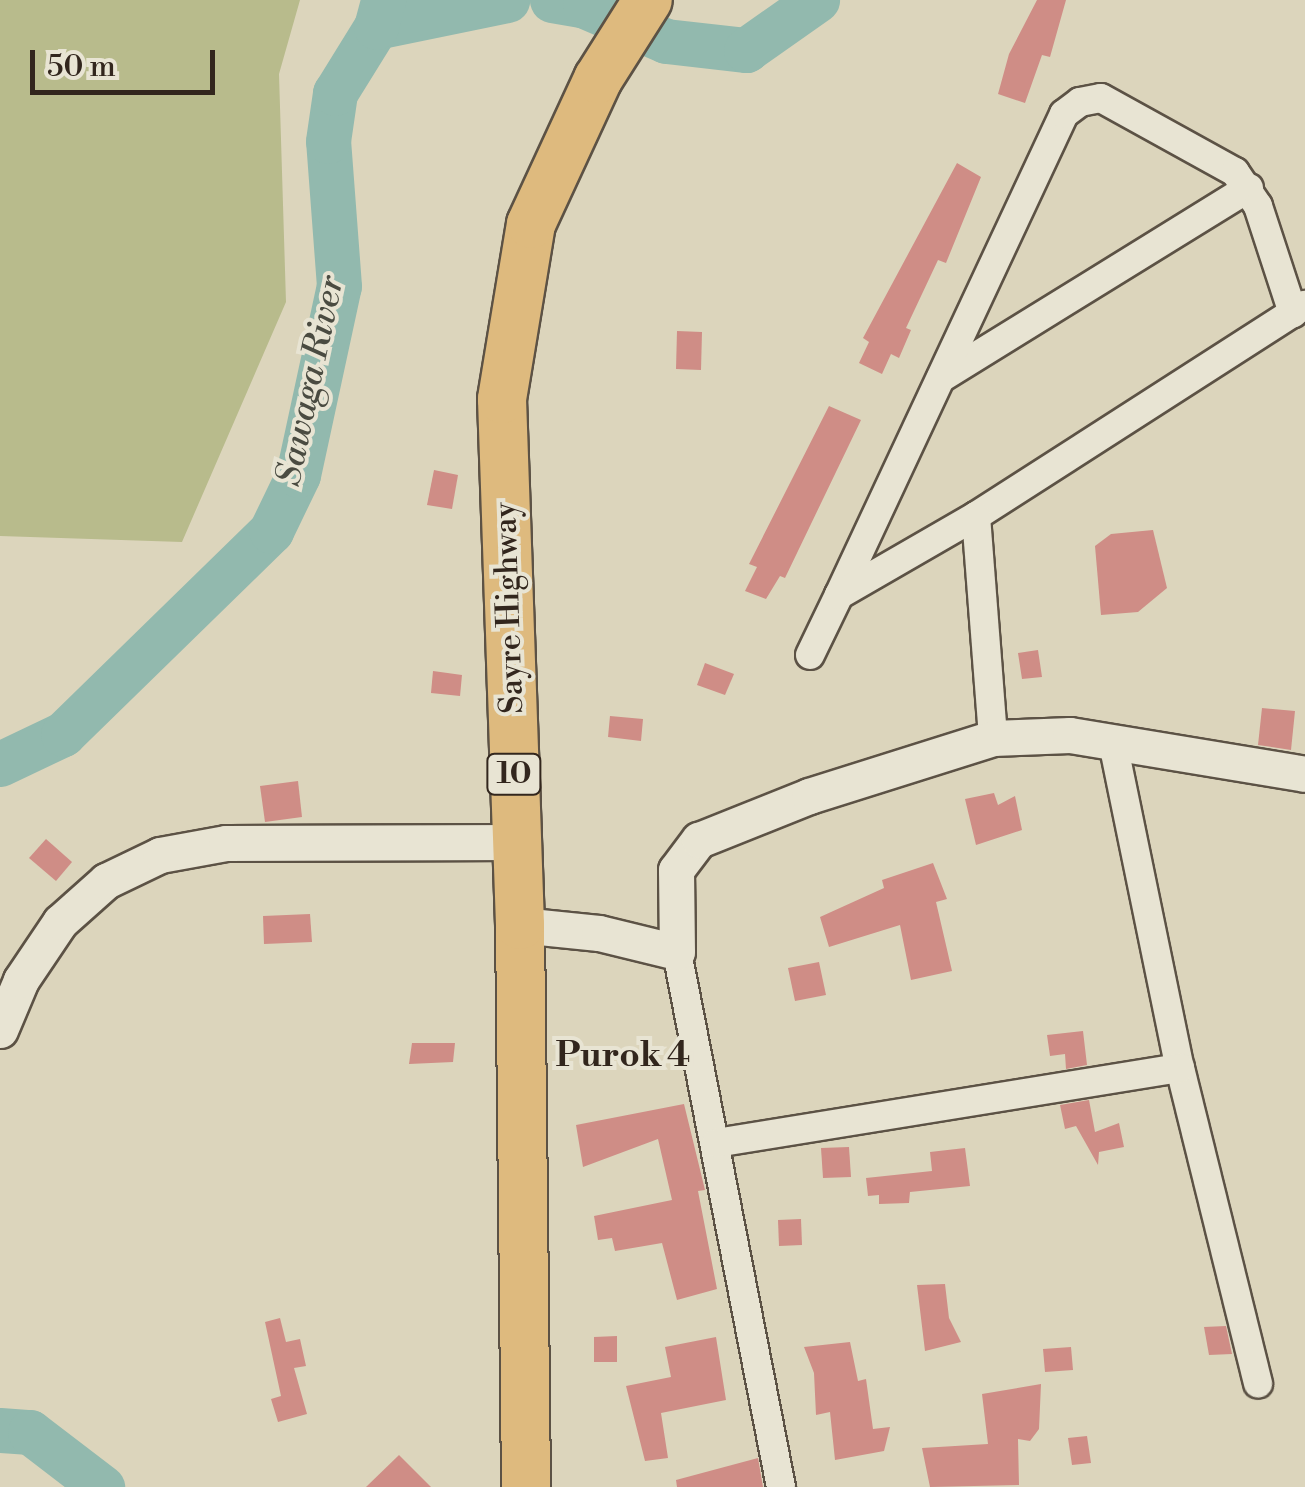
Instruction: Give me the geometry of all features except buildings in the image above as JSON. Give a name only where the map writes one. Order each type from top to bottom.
[{"type":"highway","name":"Sayre Highway","points":[[526,1487],[520,924],[502,399],[531,224],[598,79],[648,0]]},
{"type":"street","points":[[810,655],[1064,114],[1080,102],[1101,98],[1235,172],[1249,188],[1299,309],[976,516],[839,595]]},
{"type":"street","points":[[941,378],[1249,188]]},
{"type":"street","points":[[976,516],[993,738]]},
{"type":"street","points":[[781,1487],[677,952],[676,870],[699,840],[809,796],[993,738],[1070,735],[1305,774]]},
{"type":"street","points":[[1112,743],[1180,1068],[1258,1383]]},
{"type":"street","points":[[0,1030],[21,980],[60,922],[106,880],[160,855],[226,843],[516,842]]},
{"type":"street","points":[[520,924],[599,933],[677,952]]},
{"type":"street","points":[[716,1142],[1180,1068]]},
{"type":"green space","points":[[0,0],[300,0],[279,74],[286,302],[182,542],[0,536]]},
{"type":"waterway","name":"Sawaga River","points":[[0,764],[63,734],[271,531],[298,475],[339,286],[328,141],[335,93],[376,27],[383,0]]},
{"type":"waterway","points":[[376,27],[507,0]]},
{"type":"waterway","points":[[552,0],[585,6],[666,41],[746,50],[817,0]]},
{"type":"waterway","name":"Sawaga River","points":[[0,1430],[30,1432],[102,1487]]},
{"type":"district","name":"Purok 4","points":[[623,1056]]}]
